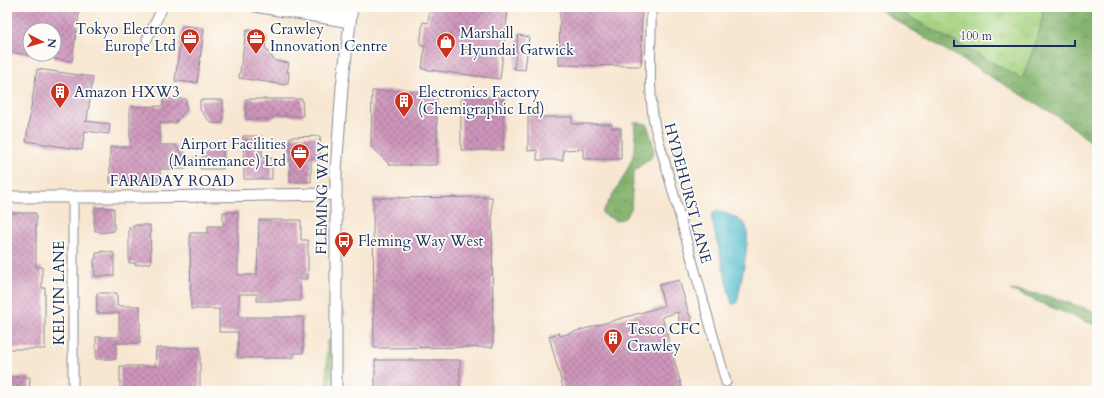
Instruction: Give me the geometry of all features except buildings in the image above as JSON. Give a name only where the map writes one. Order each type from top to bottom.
[{"type":"street","points":[[148,39],[163,7]]},
{"type":"street","points":[[255,7],[277,10],[299,8],[351,15]]},
{"type":"street","name":"HYDEHURST LANE","points":[[651,7],[652,108],[655,127],[726,382]]},
{"type":"street","name":"FLEMING WAY","points":[[336,391],[336,194],[339,117],[351,15]]},
{"type":"street","name":"FARADAY ROAD","points":[[7,197],[143,197],[336,194]]},
{"type":"street","name":"KELVIN LANE","points":[[73,196],[73,391]]},
{"type":"green space","points":[[875,7],[891,7],[1022,79],[1038,37],[1044,7],[1097,7],[1097,147],[1054,114]]},
{"type":"green space","points":[[891,7],[1044,7],[1038,37],[1022,79]]},
{"type":"green space","points":[[634,122],[647,124],[652,141],[653,152],[650,158],[637,168],[633,175],[631,209],[625,218],[616,221],[602,213],[626,173],[633,156],[635,147]]},
{"type":"green space","points":[[1010,290],[1044,295],[1097,312],[1097,326]]},
{"type":"green space","points":[[327,341],[331,341],[331,384],[327,389]]},
{"type":"water","points":[[716,210],[741,221],[746,226],[747,240],[743,272],[737,303],[734,304],[732,304],[731,301],[712,220],[712,215]]},
{"type":"place","name":"Tokyo Electron Europe Ltd","points":[[190,55]]},
{"type":"place","name":"Crawley Innovation Centre","points":[[256,55]]},
{"type":"place","name":"Marshall Hyundai Gatwick","points":[[446,59]]},
{"type":"place","name":"Amazon HXW3","points":[[60,109]]},
{"type":"place","name":"Electronics Factory (Chemigraphic Ltd)","points":[[404,118]]},
{"type":"place","name":"Airport Facilities (Maintenance) Ltd","points":[[300,170]]},
{"type":"place","name":"Fleming Way West","points":[[344,258]]},
{"type":"place","name":"Tesco CFC Crawley","points":[[613,355]]}]
